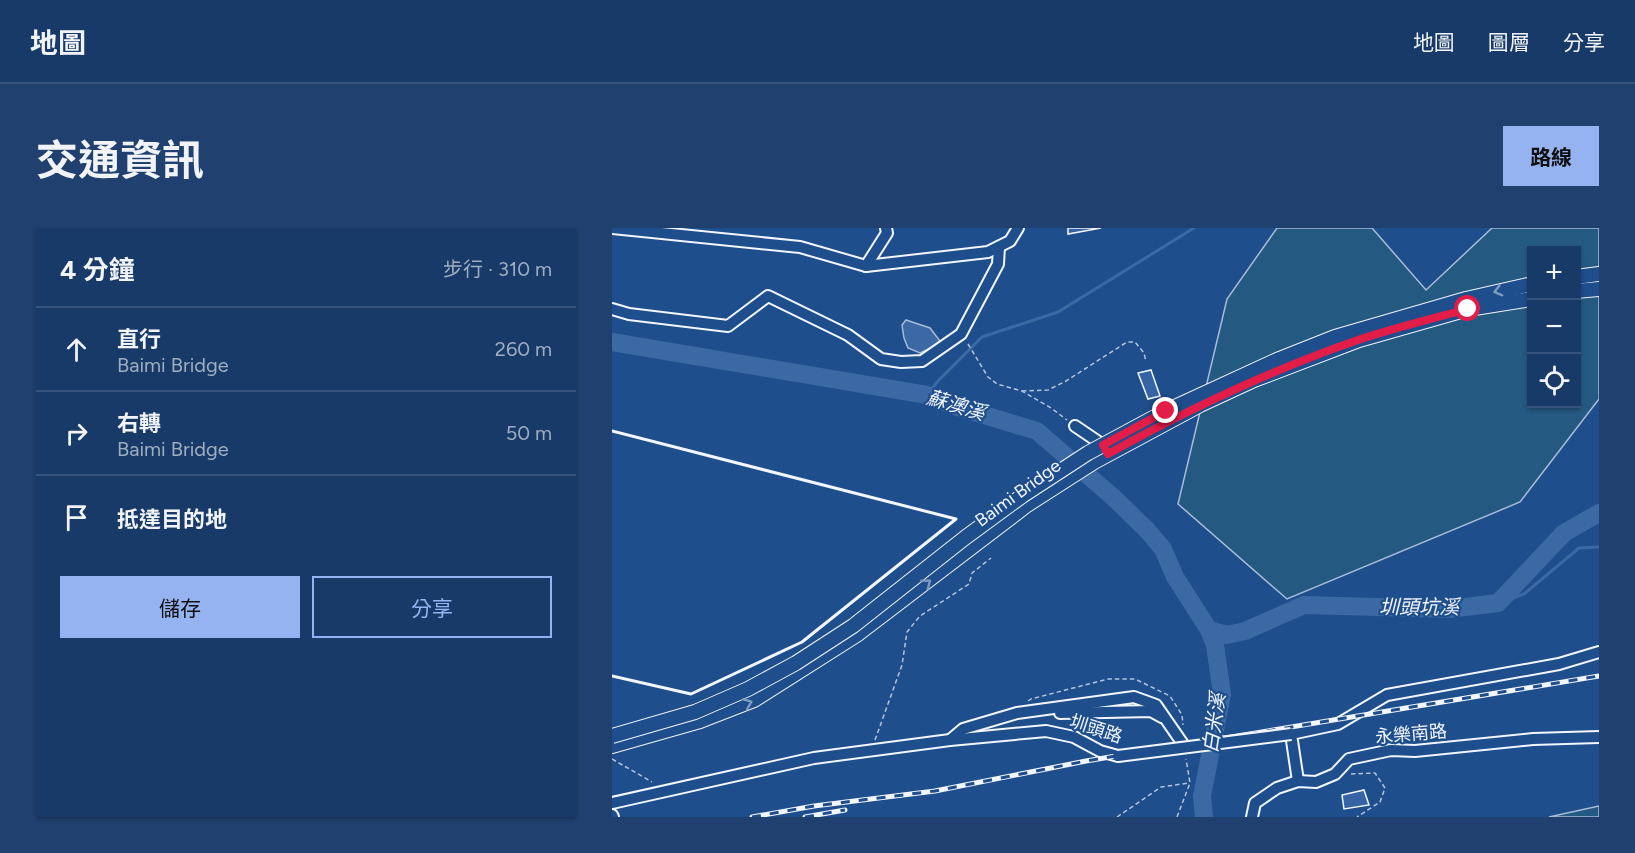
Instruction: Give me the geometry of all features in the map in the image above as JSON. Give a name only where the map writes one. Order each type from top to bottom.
[{"type":"main road","points":[[1467,304],[1527,286]]},
{"type":"main road","points":[[1581,292],[1599,291]]},
{"type":"main road","points":[[1467,304],[1527,299]]},
{"type":"main road","name":"Baimi Bridge","points":[[612,736],[695,712],[747,689],[796,663],[853,626],[1022,496],[1106,449],[1166,411],[1277,360],[1335,337],[1467,304]]},
{"type":"main road","name":"Baimi Bridge","points":[[612,746],[700,720],[754,700],[858,634],[1106,449]]},
{"type":"street","points":[[612,228],[800,247],[866,266],[988,252],[1010,241],[1018,228]]},
{"type":"street","points":[[866,266],[887,233],[886,228]]},
{"type":"street","points":[[612,309],[629,314],[728,326],[768,296],[848,335],[881,359],[901,362],[922,361],[961,334],[998,264],[999,247]]},
{"type":"street","points":[[1075,426],[1106,449]]},
{"type":"street","name":"圳頭路","points":[[612,803],[814,758],[950,740],[1046,731],[1074,737],[1100,751],[1118,756],[1291,734],[1338,724],[1388,695],[1559,664],[1599,652]]},
{"type":"street","points":[[950,740],[963,729],[1017,713],[1151,711],[1168,721],[1185,747]]},
{"type":"street","points":[[1291,734],[1298,781]]},
{"type":"street","name":"永樂南路","points":[[1252,817],[1255,803],[1277,788],[1298,781],[1316,782],[1335,774],[1349,759],[1391,750],[1415,751],[1533,739],[1599,737]]},
{"type":"path","points":[[1022,391],[1048,390],[1127,342],[1135,342],[1144,353],[1146,362]]},
{"type":"path","points":[[967,343],[988,377],[997,384],[1022,391],[1075,426]]},
{"type":"path","points":[[871,749],[902,665],[907,632],[920,616],[969,584],[972,573],[991,558]]},
{"type":"path","points":[[612,759],[665,791]]},
{"type":"path","points":[[1335,774],[1376,773],[1385,788],[1380,802],[1357,817]]},
{"type":"path","points":[[1117,817],[1161,788],[1190,783]]},
{"type":"shaded area","points":[[1277,228],[1372,228],[1426,290],[1492,228],[1599,228],[1599,399],[1520,502],[1287,599],[1178,504],[1227,299]]},
{"type":"shaded area","points":[[906,320],[930,328],[940,341],[920,353],[908,348],[902,325]]},
{"type":"shaded area","points":[[1599,806],[1599,817],[1549,817]]},
{"type":"building","points":[[1068,228],[1101,228],[1068,234]]},
{"type":"building","points":[[1151,370],[1160,396],[1148,399],[1138,373]]},
{"type":"building","points":[[1364,790],[1369,805],[1344,809],[1342,795]]},
{"type":"waterway","points":[[927,395],[982,337],[1058,312],[1194,228]]},
{"type":"waterway","name":"蘇澳溪","points":[[612,342],[927,395],[1037,431],[1147,530],[1163,549],[1175,577],[1209,630],[1215,645],[1222,694],[1202,796],[1204,817]]},
{"type":"waterway","name":"圳頭坑溪","points":[[1209,630],[1227,635],[1245,631],[1304,605],[1449,609],[1498,603],[1564,533],[1599,513]]},
{"type":"waterway","points":[[1498,603],[1524,594],[1579,548],[1599,547]]},
{"type":"railway","points":[[752,817],[814,806],[935,791],[1086,761],[1599,676]]},
{"type":"railway","points":[[805,817],[845,810]]},
{"type":"wall","points":[[612,431],[956,519],[802,642],[691,694],[612,676]]},
{"type":"route","points":[[1166,411],[1103,445],[1108,454],[1157,426],[1254,380],[1359,340],[1468,309]]},
{"type":"water label","name":"白米溪","points":[[1214,723]]}]
